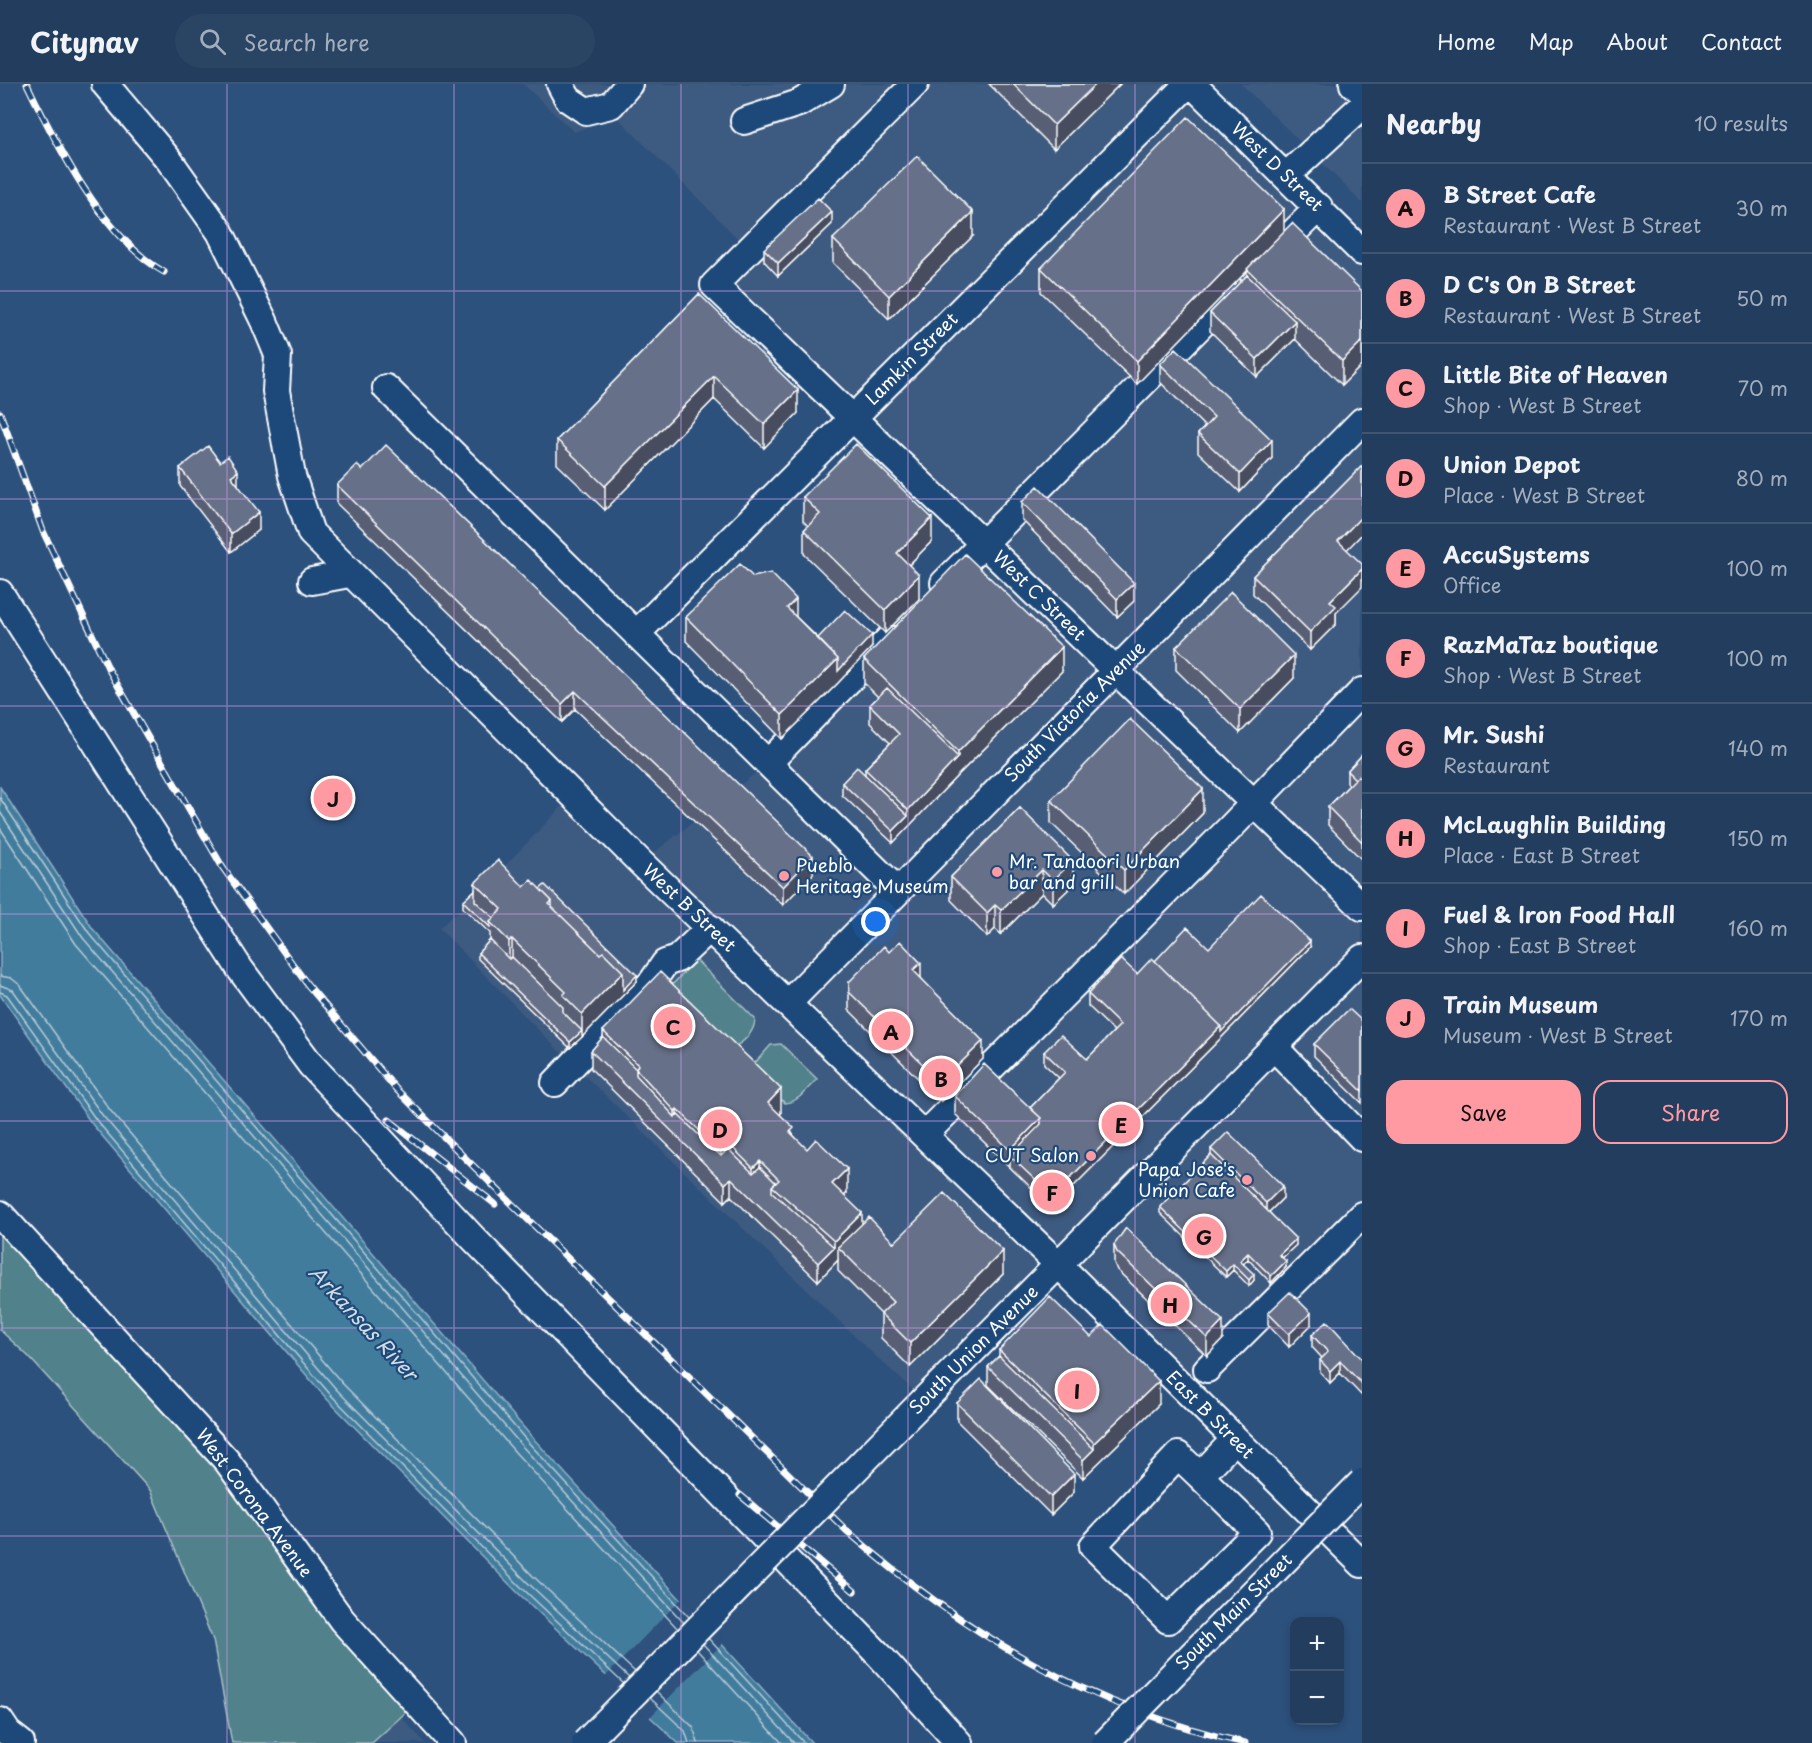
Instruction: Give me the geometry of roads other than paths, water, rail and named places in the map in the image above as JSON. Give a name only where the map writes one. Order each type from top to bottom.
[{"type":"street","name":"West B Street","points":[[105,84],[168,160],[219,232],[264,321],[278,355],[276,391],[292,476],[311,533],[349,574],[710,928],[1059,1265]]},
{"type":"street","points":[[560,84],[568,99],[586,111],[610,105],[629,84]]},
{"type":"street","points":[[744,121],[799,103],[831,84]]},
{"type":"street","name":"West C Street","points":[[915,84],[714,285],[1362,908]]},
{"type":"street","name":"West D Street","points":[[1190,84],[1319,207],[1362,252]]},
{"type":"street","name":"Lamkin Street","points":[[636,634],[1190,84]]},
{"type":"street","points":[[1353,84],[1362,92]]},
{"type":"street","points":[[1286,176],[1362,106]]},
{"type":"street","points":[[930,597],[1319,207]]},
{"type":"street","points":[[386,388],[898,891]]},
{"type":"street","name":"South Victoria Avenue","points":[[789,1002],[1362,421]]},
{"type":"street","points":[[312,581],[349,574]]},
{"type":"street","points":[[0,593],[240,969],[311,1065],[473,1238],[880,1656],[959,1743]]},
{"type":"street","points":[[768,763],[906,622]]},
{"type":"street","points":[[924,1135],[1254,804],[1362,692]]},
{"type":"street","points":[[555,1083],[652,982],[665,963],[677,959],[710,928]]},
{"type":"street","name":"South Union Avenue","points":[[585,1743],[1362,958]]},
{"type":"street","points":[[1274,1047],[1362,1138]]},
{"type":"street","name":"West Corona Avenue","points":[[0,1214],[227,1461],[342,1620],[453,1743]]},
{"type":"street","points":[[1207,1370],[1362,1215]]},
{"type":"street","name":"East B Street","points":[[1059,1265],[1362,1564]]},
{"type":"street","points":[[1200,1476],[1235,1440]]},
{"type":"street","points":[[1178,1455],[1200,1476],[1257,1532],[1168,1620],[1093,1546],[1178,1455]]},
{"type":"street","name":"South Main Street","points":[[1105,1743],[1362,1482]]},
{"type":"street","points":[[0,1720],[8,1733],[21,1743]]},
{"type":"water","name":"Arkansas River","points":[[0,787],[93,929],[532,1437],[812,1743],[678,1743],[517,1592],[326,1398],[92,1124],[0,995]]},
{"type":"railway","points":[[27,84],[68,162],[102,214],[142,257],[164,272]]},
{"type":"railway","points":[[0,413],[43,531],[109,670],[223,868],[307,984],[396,1089],[846,1530],[891,1568],[937,1603],[984,1634],[1032,1663],[1082,1688],[1134,1710],[1188,1728],[1245,1743]]},
{"type":"railway","points":[[389,1120],[495,1204]]},
{"type":"railway","points":[[740,1495],[854,1591]]},
{"type":"place","name":"Train Museum","points":[[333,798]]},
{"type":"place","name":"Mr. Tandoori Urban bar and grill","points":[[997,872]]},
{"type":"place","name":"Pueblo Heritage Museum","points":[[784,876]]},
{"type":"place","name":"Little Bite of Heaven","points":[[673,1026]]},
{"type":"place","name":"B Street Cafe","points":[[891,1031]]},
{"type":"place","name":"D C's On B Street","points":[[941,1078]]},
{"type":"place","name":"AccuSystems","points":[[1121,1124]]},
{"type":"place","name":"Union Depot","points":[[720,1129]]},
{"type":"place","name":"CUT Salon","points":[[1091,1156]]},
{"type":"place","name":"Papa Jose's Union Cafe","points":[[1247,1180]]},
{"type":"place","name":"RazMaTaz boutique","points":[[1052,1192]]},
{"type":"place","name":"Mr. Sushi","points":[[1204,1236]]},
{"type":"place","name":"McLaughlin Building","points":[[1170,1304]]},
{"type":"place","name":"Fuel & Iron Food Hall","points":[[1077,1390]]}]
